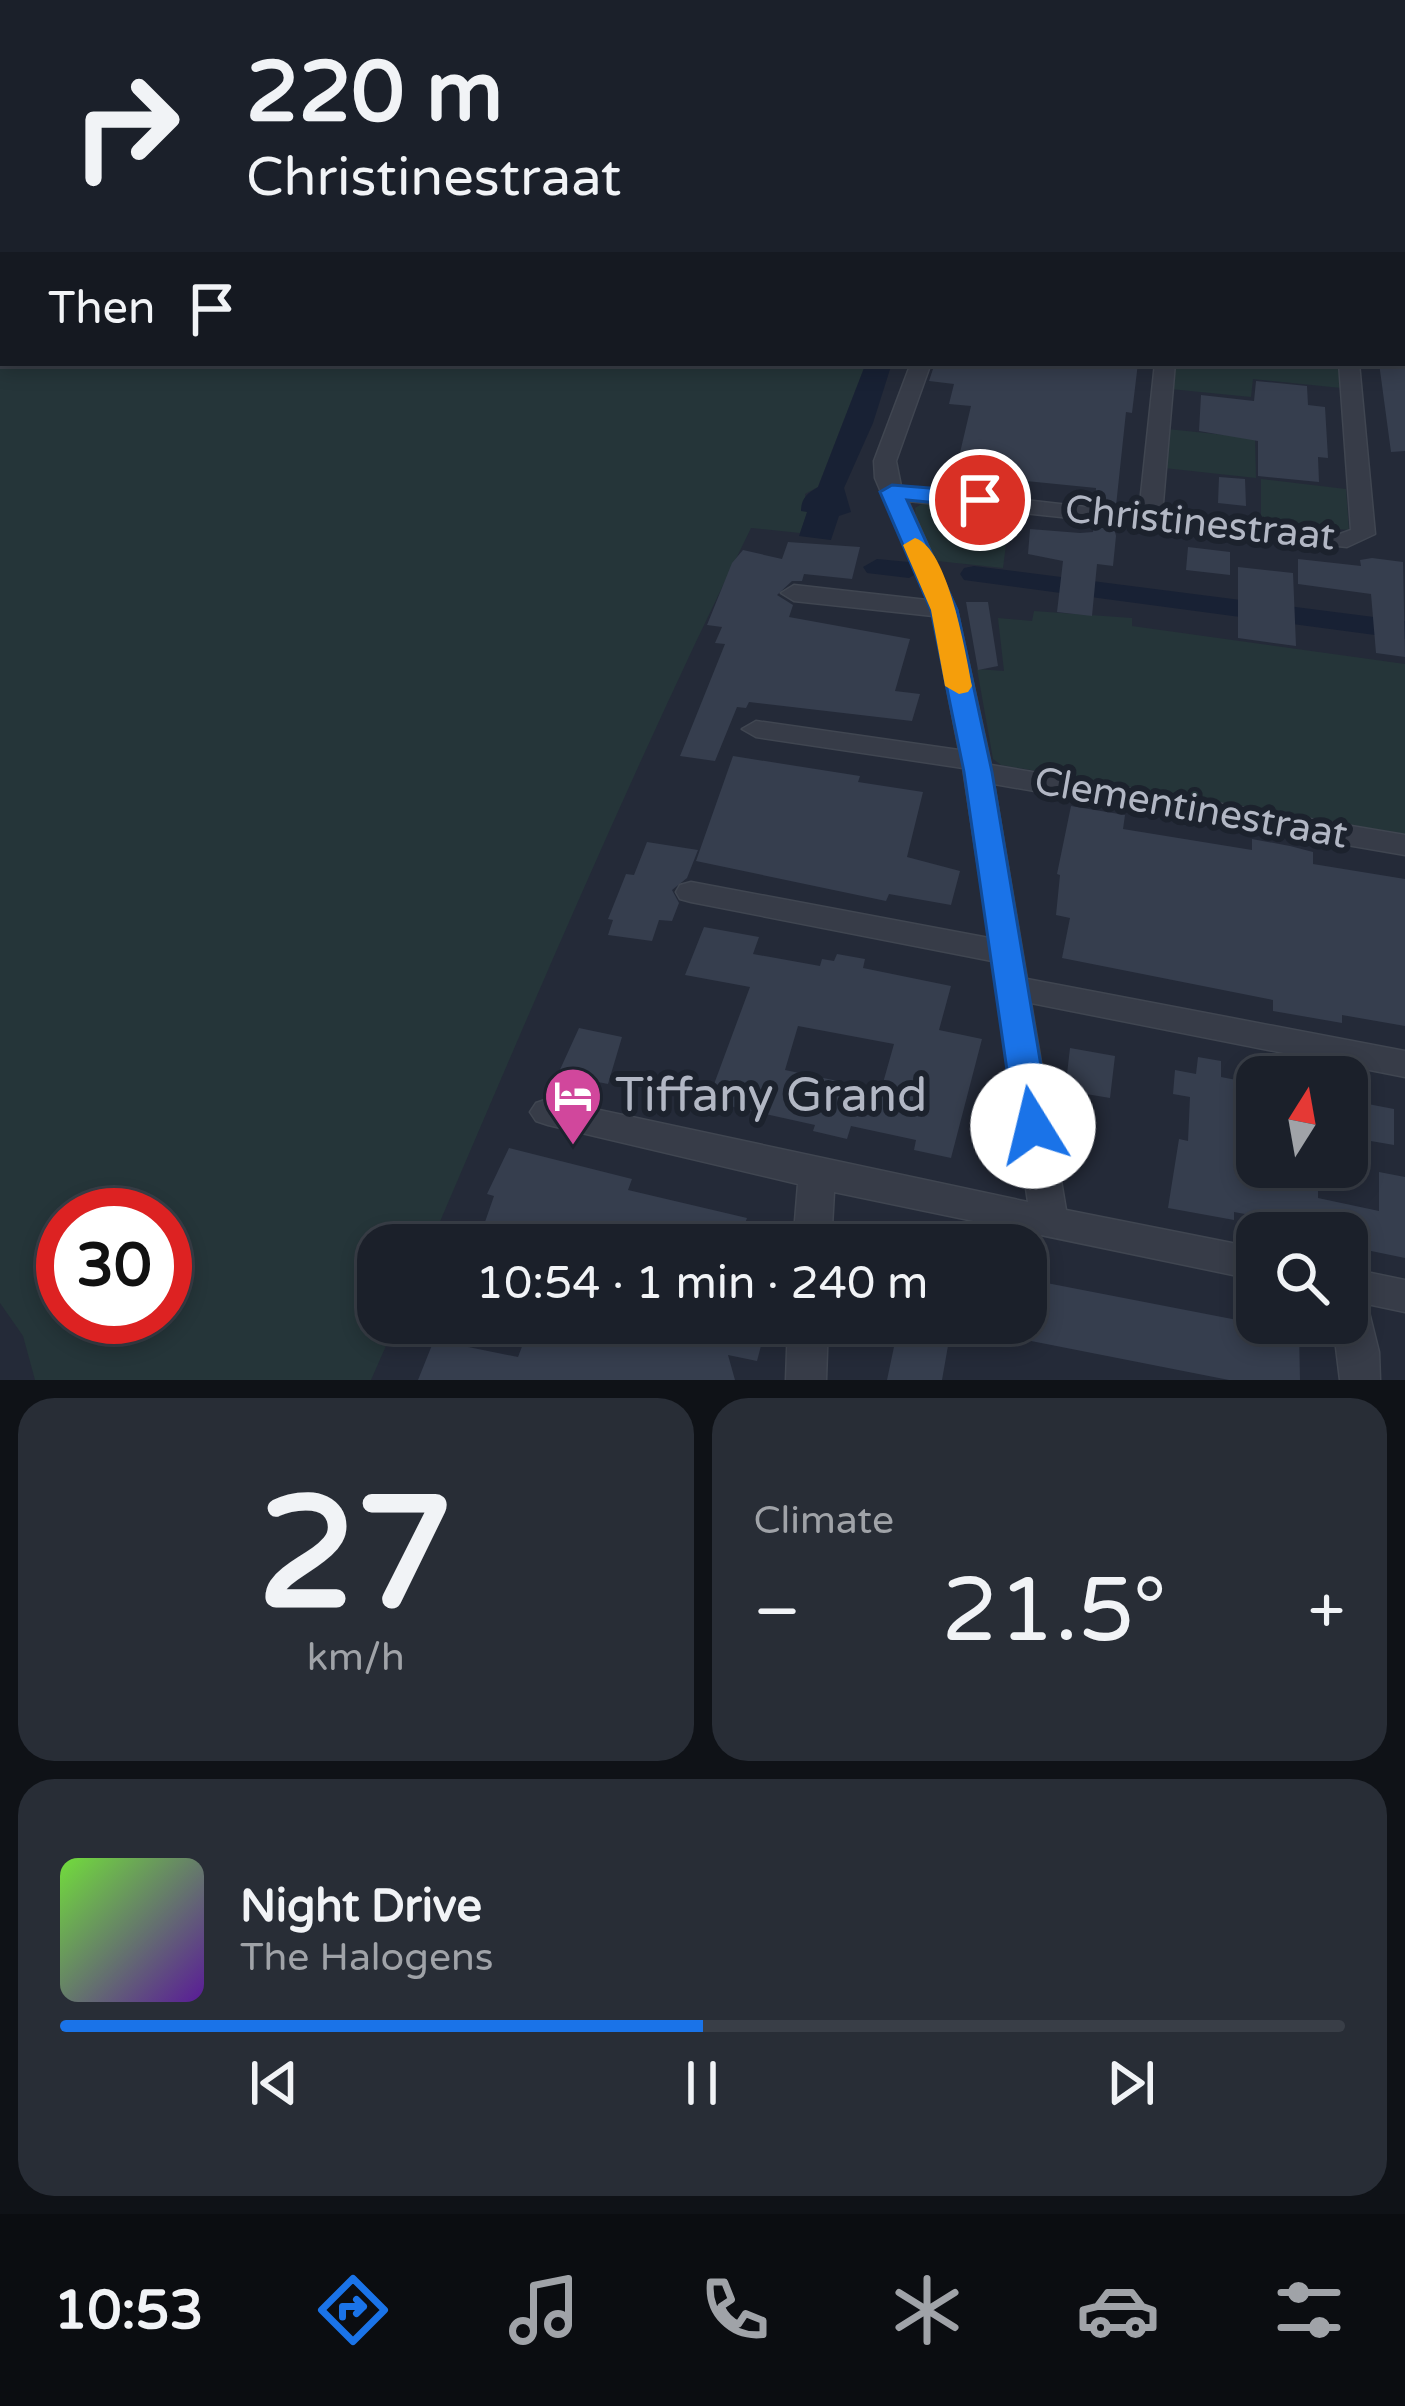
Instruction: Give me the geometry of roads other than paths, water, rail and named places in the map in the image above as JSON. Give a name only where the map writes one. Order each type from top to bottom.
[{"type":"street","points":[[920,366],[885,461],[892,492],[944,610],[976,766],[1048,1218]]},
{"type":"street","points":[[1150,518],[1165,366]]},
{"type":"street","name":"Christinestraat","points":[[892,492],[1338,542],[1363,534],[1349,366]]},
{"type":"street","points":[[794,593],[944,610]]},
{"type":"street","name":"Clementinestraat","points":[[756,729],[1405,844]]},
{"type":"street","points":[[692,892],[1004,952]]},
{"type":"street","points":[[1010,987],[1405,1064]]},
{"type":"street","points":[[548,1112],[818,1174],[1236,1259]]},
{"type":"street","points":[[814,1224],[818,1174]]},
{"type":"street","points":[[1368,1288],[1405,1296]]},
{"type":"street","points":[[806,1380],[807,1344]]},
{"type":"street","points":[[1357,1344],[1360,1380]]},
{"type":"water","points":[[865,366],[891,366],[873,423],[844,488],[851,512],[839,516],[831,540],[799,536],[807,512],[801,511],[802,503],[818,487]]},
{"type":"waterway","points":[[877,567],[909,570]]},
{"type":"waterway","points":[[974,574],[1405,630]]},
{"type":"place","name":"Tiffany Grand","points":[[573,1147]]}]
